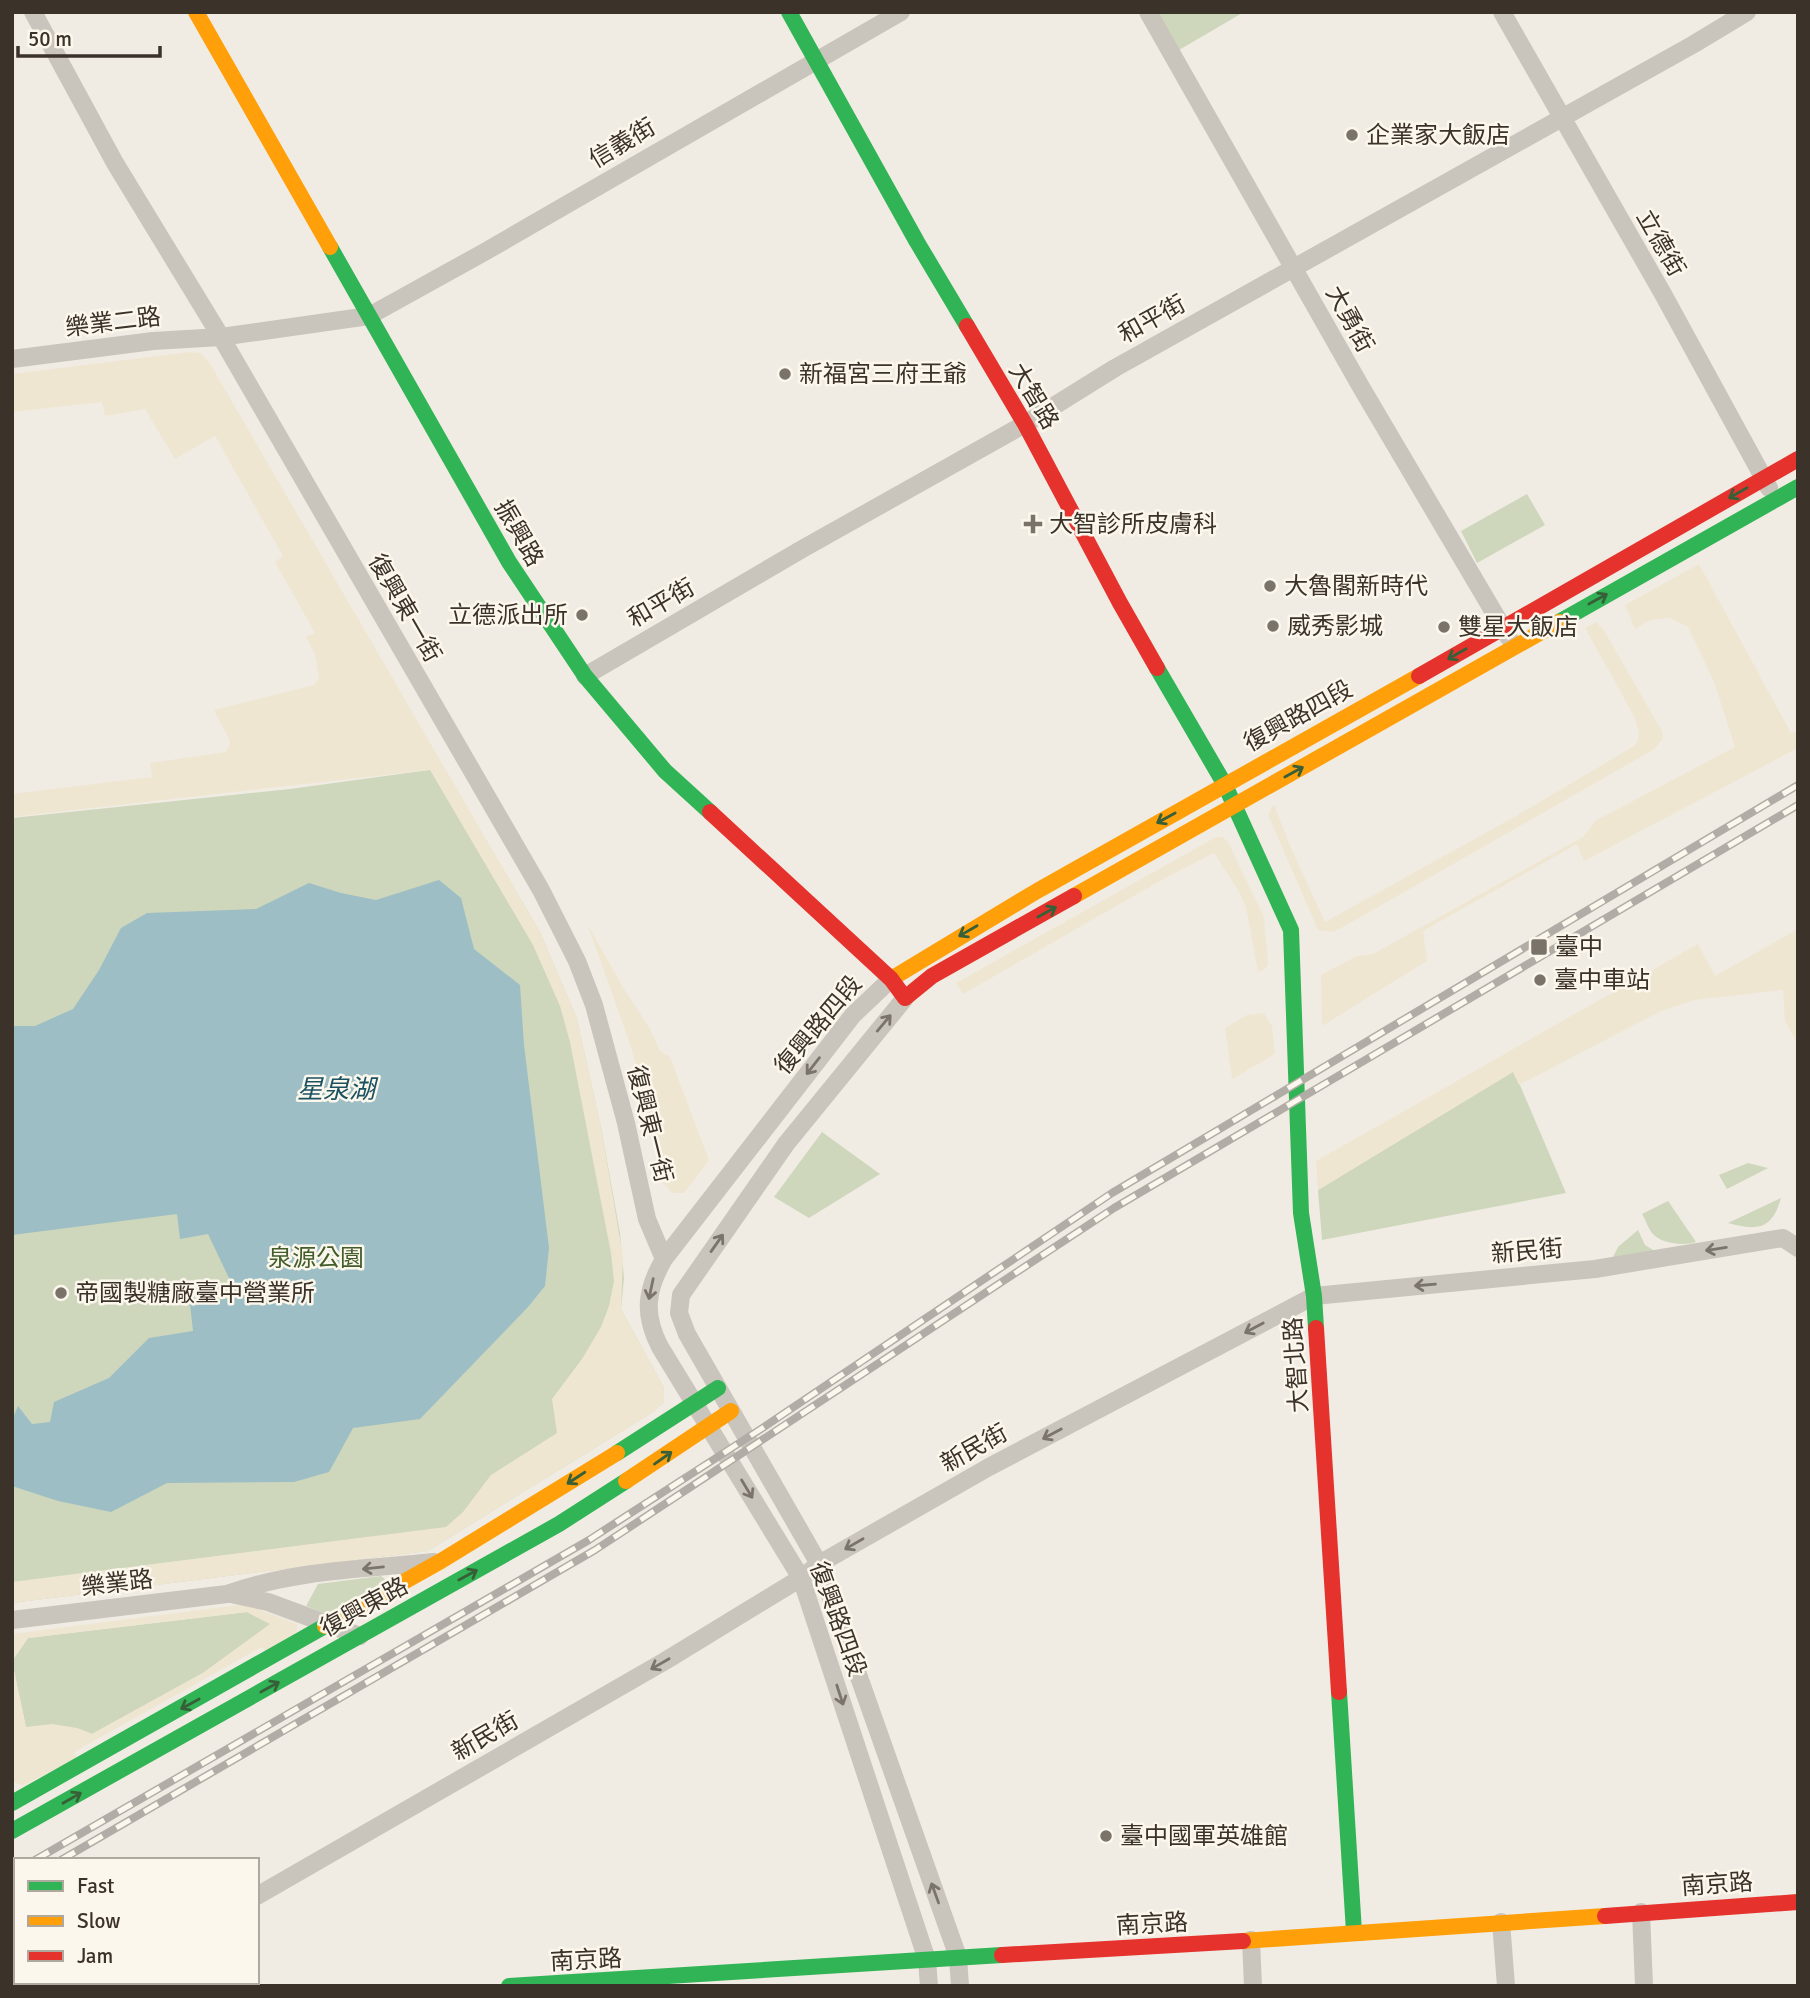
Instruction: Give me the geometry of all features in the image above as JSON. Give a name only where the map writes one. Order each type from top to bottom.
[{"type":"street","name":"復興東一街","points":[[33,12],[115,163],[221,337],[541,891],[577,961],[594,1005],[626,1123],[647,1219],[664,1259]]},
{"type":"street","name":"振興路","points":[[196,12],[521,581],[585,676],[665,771],[891,979],[905,998]]},
{"type":"street","name":"大智路","points":[[789,12],[948,296],[1024,424],[1083,530],[1119,603],[1235,806]]},
{"type":"street","name":"信義街","points":[[369,316],[901,12]]},
{"type":"street","name":"大勇街","points":[[1148,12],[1395,447],[1514,647]]},
{"type":"street","name":"立德街","points":[[1502,12],[1776,500]]},
{"type":"street","name":"和平街","points":[[585,676],[1024,424],[1115,368],[1746,12]]},
{"type":"street","name":"樂業二路","points":[[12,359],[153,341],[221,337],[369,316]]},
{"type":"street","name":"復興路四段","points":[[929,1986],[927,1959],[801,1578],[653,1333],[650,1321],[650,1286],[664,1259],[853,1015],[891,979],[1037,891],[1313,737],[1798,459]]},
{"type":"street","name":"復興路四段","points":[[960,1986],[958,1958],[819,1564],[682,1324],[679,1313],[681,1295],[786,1144],[905,998],[932,976],[1798,488]]},
{"type":"street","name":"大智北路","points":[[1235,806],[1285,915],[1293,940],[1301,1213],[1314,1296],[1354,1932]]},
{"type":"street","name":"新民街","points":[[259,1895],[665,1661],[801,1578],[819,1564],[989,1467],[1314,1296],[1595,1269],[1790,1243]]},
{"type":"street","name":"復興東路","points":[[12,1803],[441,1561],[718,1388]]},
{"type":"street","name":"復興東路","points":[[12,1831],[559,1524],[731,1411]]},
{"type":"street","name":"樂業路","points":[[12,1620],[227,1594],[258,1583],[309,1574],[441,1561]]},
{"type":"street","name":"樂業路","points":[[227,1594],[255,1598],[360,1636]]},
{"type":"street","name":"南京路","points":[[509,1986],[596,1983],[1798,1902]]},
{"type":"street","points":[[1641,1912],[1644,1986]]},
{"type":"street","points":[[1501,1922],[1506,1986]]},
{"type":"street","points":[[1251,1940],[1253,1986]]},
{"type":"green space","points":[[1157,12],[1244,12],[1179,50]]},
{"type":"green space","points":[[1527,494],[1545,525],[1477,563],[1461,531]]},
{"type":"green space","name":"泉源公園","points":[[444,768],[540,932],[577,1019],[601,1127],[620,1233],[624,1278],[621,1309],[664,1388],[664,1402],[653,1412],[428,1551],[12,1603],[12,818],[290,789]]},
{"type":"green space","points":[[1514,1071],[1566,1193],[1322,1240],[1318,1190]]},
{"type":"green space","points":[[822,1132],[880,1174],[809,1218],[774,1197]]},
{"type":"green space","points":[[1748,1163],[1768,1168],[1727,1189],[1719,1175]]},
{"type":"green space","points":[[1781,1198],[1773,1217],[1762,1226],[1748,1227],[1728,1223]]},
{"type":"green space","points":[[1668,1201],[1696,1242],[1667,1242],[1651,1232],[1642,1214]]},
{"type":"green space","points":[[1638,1230],[1645,1245],[1658,1253],[1612,1259],[1618,1247]]},
{"type":"green space","points":[[381,1576],[386,1580],[329,1615],[306,1606],[318,1584]]},
{"type":"green space","points":[[247,1612],[271,1624],[203,1673],[92,1734],[60,1726],[26,1728],[12,1661],[28,1638]]},
{"type":"shaded area","points":[[190,352],[201,353],[209,362],[540,932],[577,1019],[601,1127],[623,1257],[621,1309],[664,1388],[664,1402],[653,1412],[428,1551],[12,1603],[12,1582],[446,1527],[463,1512],[491,1475],[557,1433],[552,1399],[582,1359],[601,1327],[614,1281],[611,1253],[570,1042],[560,1006],[533,945],[430,770],[12,817],[12,794],[152,777],[150,763],[226,752],[230,745],[229,739],[214,710],[314,685],[319,678],[315,655],[306,637],[315,633],[275,562],[283,556],[215,436],[175,459],[145,409],[105,416],[102,402],[12,412],[12,374]]},
{"type":"shaded area","points":[[1699,564],[1791,733],[1798,731],[1798,748],[1584,861],[1577,844],[1423,931],[1427,961],[1322,1026],[1321,975],[1357,956],[1373,954],[1583,837],[1595,821],[1735,747],[1714,682],[1688,627],[1670,618],[1650,620],[1635,629],[1625,605]]},
{"type":"shaded area","points":[[1596,622],[1603,629],[1662,731],[1663,739],[1658,745],[1345,926],[1333,932],[1318,930],[1268,815],[1274,804],[1325,922],[1516,816],[1634,746],[1638,740],[1639,731],[1634,716],[1585,628]]},
{"type":"shaded area","points":[[1216,837],[1223,837],[1228,842],[1264,917],[1268,965],[1263,970],[1258,972],[1246,907],[1214,853],[963,994],[956,983]]},
{"type":"shaded area","points":[[587,923],[649,1027],[660,1051],[670,1057],[709,1160],[684,1193],[672,1193],[662,1182],[654,1136],[631,1047]]},
{"type":"shaded area","points":[[1798,929],[1798,1045],[1785,1021],[1783,990],[1695,1000],[1661,1011],[1519,1085],[1513,1072],[1318,1190],[1316,1161],[1698,944],[1715,976]]},
{"type":"shaded area","points":[[1264,1013],[1272,1026],[1275,1054],[1232,1079],[1225,1028],[1247,1015]]},
{"type":"shaded area","points":[[246,1604],[297,1624],[297,1631],[267,1652],[262,1647],[74,1752],[77,1758],[22,1786],[13,1781],[12,1662],[26,1727],[52,1724],[77,1728],[92,1734],[203,1673],[270,1624],[247,1612],[28,1638],[12,1661],[12,1634]]},
{"type":"water","name":"星泉湖","points":[[439,880],[461,898],[474,949],[520,985],[524,1045],[549,1248],[545,1286],[420,1419],[353,1428],[329,1472],[294,1482],[167,1483],[111,1512],[58,1501],[12,1486],[12,1420],[18,1406],[32,1424],[50,1422],[54,1402],[109,1378],[149,1338],[193,1331],[190,1304],[238,1297],[208,1234],[180,1239],[177,1214],[12,1235],[12,1026],[35,1026],[73,1009],[99,970],[121,928],[147,913],[256,909],[309,883],[376,900]]},
{"type":"railway","points":[[38,1858],[589,1540],[764,1427],[1112,1193],[1798,785]]},
{"type":"railway","points":[[64,1858],[595,1550],[1114,1208],[1798,805]]},
{"type":"traffic: fast","points":[[789,12],[967,326]]},
{"type":"traffic: fast","points":[[330,247],[509,562],[585,676],[665,771],[710,812]]},
{"type":"traffic: fast","points":[[1559,622],[1798,487]]},
{"type":"traffic: fast","points":[[1157,668],[1225,785],[1291,930],[1301,1213],[1314,1296],[1316,1328]]},
{"type":"traffic: fast","points":[[617,1453],[718,1388]]},
{"type":"traffic: fast","points":[[12,1831],[559,1524],[626,1481]]},
{"type":"traffic: fast","points":[[12,1803],[325,1626]]},
{"type":"traffic: fast","points":[[1339,1692],[1354,1932]]},
{"type":"traffic: fast","points":[[509,1986],[1002,1955]]},
{"type":"traffic: slow","points":[[196,12],[330,247]]},
{"type":"traffic: slow","points":[[1074,896],[1559,622]]},
{"type":"traffic: slow","points":[[891,979],[1037,891],[1419,676]]},
{"type":"traffic: slow","points":[[626,1481],[731,1411]]},
{"type":"traffic: slow","points":[[325,1626],[441,1561],[617,1453]]},
{"type":"traffic: slow","points":[[1243,1941],[1605,1916]]},
{"type":"traffic: jam","points":[[967,326],[1025,424],[1157,668]]},
{"type":"traffic: jam","points":[[1419,676],[1798,459]]},
{"type":"traffic: jam","points":[[710,812],[891,979],[905,998],[932,976],[1074,896]]},
{"type":"traffic: jam","points":[[1316,1328],[1339,1692]]},
{"type":"traffic: jam","points":[[1605,1916],[1798,1902]]},
{"type":"traffic: jam","points":[[1002,1955],[1243,1941]]},
{"type":"place","name":"企業家大飯店","points":[[1352,135]]},
{"type":"place","name":"新福宮三府王爺","points":[[785,374]]},
{"type":"place","name":"大智診所皮膚科","points":[[1033,524]]},
{"type":"place","name":"大魯閣新時代","points":[[1270,586]]},
{"type":"place","name":"立德派出所","points":[[582,615]]},
{"type":"place","name":"威秀影城","points":[[1273,626]]},
{"type":"place","name":"雙星大飯店","points":[[1444,627]]},
{"type":"place","name":"臺中","points":[[1539,947]]},
{"type":"place","name":"臺中車站","points":[[1540,980]]},
{"type":"place","name":"帝國製糖廠臺中營業所","points":[[61,1293]]},
{"type":"place","name":"臺中國軍英雄館","points":[[1106,1836]]}]
